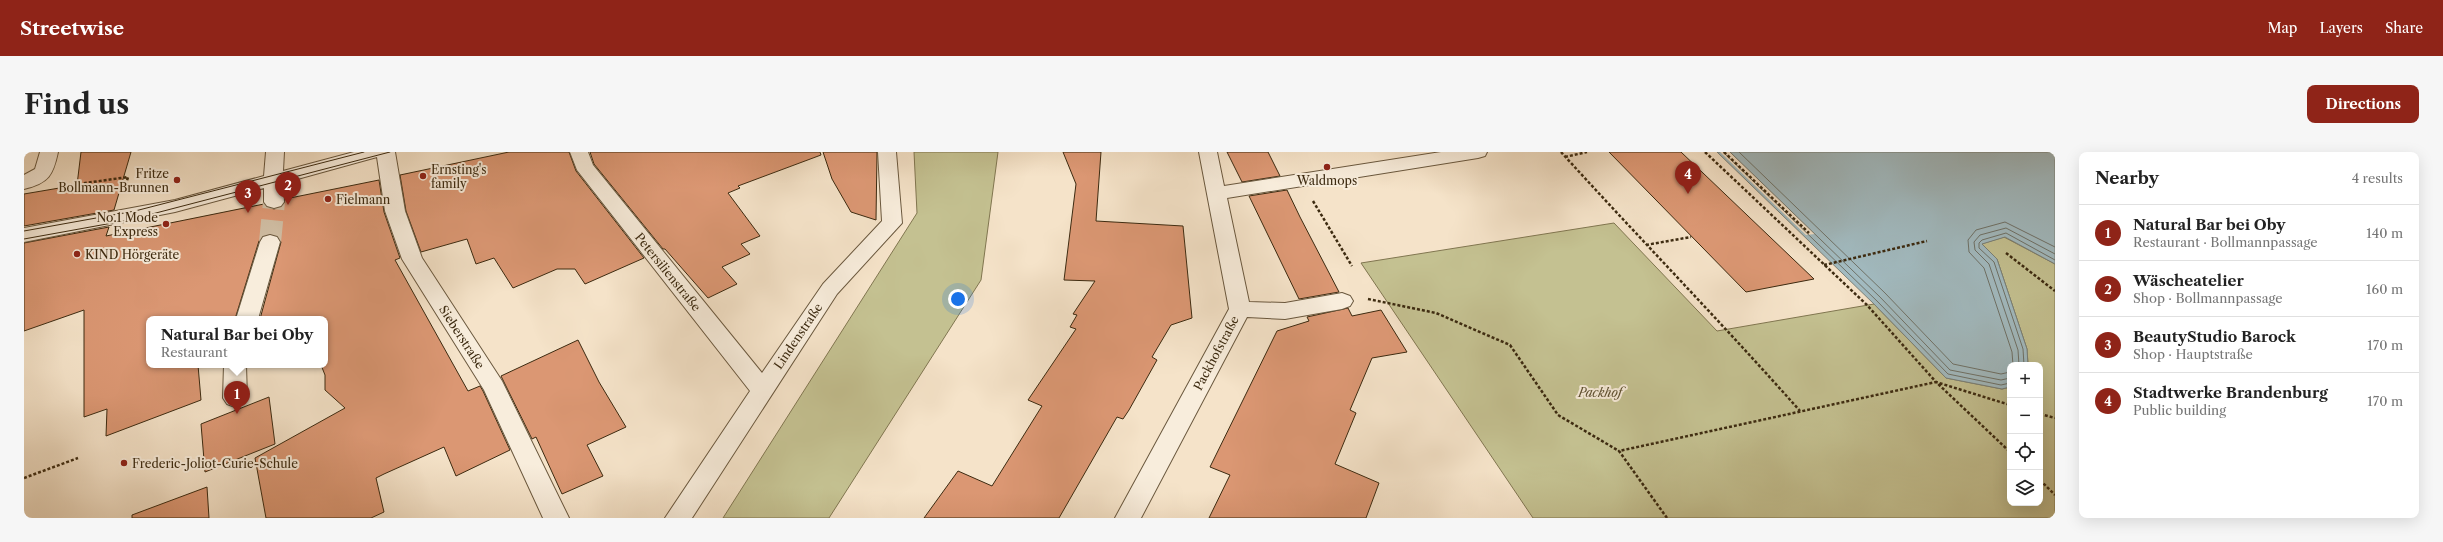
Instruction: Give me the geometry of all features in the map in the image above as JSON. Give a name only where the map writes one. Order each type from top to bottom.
[{"type":"street","points":[[24,183],[44,172],[49,152]]},
{"type":"street","points":[[274,202],[272,179],[275,152]]},
{"type":"street","points":[[24,235],[175,206],[376,152]]},
{"type":"street","name":"Sieberstraße","points":[[386,152],[395,210],[412,259],[494,387],[556,518]]},
{"type":"street","name":"Petersilienstraße","points":[[579,152],[584,166],[762,390]]},
{"type":"street","name":"Lindenstraße","points":[[678,518],[830,289],[892,223],[888,152]]},
{"type":"street","name":"Packhofstraße","points":[[1128,518],[1240,309],[1208,152]]},
{"type":"street","points":[[1217,193],[1478,152]]},
{"type":"street","points":[[248,316],[270,242]]},
{"type":"street","points":[[1240,309],[1286,311],[1342,301]]},
{"type":"street","points":[[235,368],[235,398]]},
{"type":"path","points":[[1560,152],[1645,245],[1725,327],[1800,410]]},
{"type":"path","points":[[1565,157],[1587,152]]},
{"type":"path","points":[[1705,152],[1867,305],[1936,382],[2007,449]]},
{"type":"path","points":[[1724,152],[1808,233]]},
{"type":"path","points":[[58,186],[128,177],[116,218]]},
{"type":"path","points":[[1297,180],[1310,196],[1352,266]]},
{"type":"path","points":[[1645,245],[1691,237]]},
{"type":"path","points":[[1824,265],[1927,241]]},
{"type":"path","points":[[2006,253],[2055,291]]},
{"type":"path","points":[[1342,301],[1364,298],[1436,313],[1510,345],[1558,414],[1619,451],[1667,518]]},
{"type":"path","points":[[1619,451],[1800,410],[1936,382],[2007,404]]},
{"type":"path","points":[[2043,415],[2055,418]]},
{"type":"path","points":[[24,478],[78,458]]},
{"type":"path","points":[[2043,483],[2055,495]]},
{"type":"green space","points":[[914,152],[998,152],[981,280],[829,518],[723,518],[917,213]]},
{"type":"green space","name":"Packhof","points":[[1614,223],[1717,331],[1874,304],[1946,378],[2002,389],[2007,388],[2007,506],[2043,506],[2043,362],[2028,362],[2027,349],[1997,259],[1981,244],[2004,237],[2055,264],[2055,518],[1533,518],[1361,263]]},
{"type":"water","points":[[1717,152],[2055,152],[2055,264],[2005,237],[1982,244],[1997,259],[2027,349],[2028,362],[2007,362],[2007,388],[2002,389],[1946,378],[1874,304]]},
{"type":"pier","points":[[1720,152],[1730,152],[1815,234],[1806,235]]},
{"type":"building","points":[[81,152],[131,152],[114,210],[24,226],[24,194],[77,185]]},
{"type":"building","points":[[509,152],[569,152],[576,171],[644,258],[585,284],[575,269],[557,269],[513,288],[494,258],[476,264],[467,239],[421,252],[406,211],[400,175]]},
{"type":"building","points":[[590,152],[820,152],[821,155],[738,186],[740,188],[728,193],[760,236],[741,244],[750,254],[722,267],[737,284],[708,298],[665,249],[663,249],[594,164]]},
{"type":"building","points":[[823,152],[877,152],[876,220],[851,212],[832,179]]},
{"type":"building","points":[[1063,152],[1101,152],[1096,221],[1183,226],[1192,318],[1171,325],[1152,357],[1157,360],[1129,410],[1123,419],[1117,417],[1059,518],[924,518],[958,471],[992,486],[1042,406],[1028,400],[1076,329],[1070,327],[1077,315],[1073,314],[1095,281],[1064,280],[1076,184]]},
{"type":"building","points":[[1227,152],[1268,152],[1280,176],[1242,182]]},
{"type":"building","points":[[1609,152],[1681,152],[1814,279],[1746,292]]},
{"type":"building","points":[[379,180],[384,212],[400,258],[395,260],[468,391],[480,386],[510,450],[456,476],[444,447],[384,474],[376,478],[384,512],[371,518],[266,518],[255,458],[345,408],[325,390],[325,375],[322,368],[328,368],[328,316],[261,316],[281,242],[277,236],[270,234],[263,236],[259,241],[236,316],[146,316],[146,368],[198,368],[201,400],[106,436],[107,409],[84,417],[84,310],[24,331],[24,243],[109,227],[106,236],[264,204],[267,207],[274,209],[282,207],[285,199]]},
{"type":"building","points":[[1287,190],[1339,292],[1299,299],[1249,196]]},
{"type":"building","points":[[1348,308],[1352,316],[1381,310],[1407,352],[1372,358],[1350,410],[1356,413],[1335,464],[1379,483],[1366,518],[1209,518],[1230,475],[1210,467],[1277,331],[1309,321],[1307,317]]},
{"type":"building","points":[[578,340],[599,382],[626,427],[587,445],[603,476],[562,494],[536,437],[532,439],[501,376]]},
{"type":"building","points":[[269,397],[275,444],[205,472],[201,424]]},
{"type":"building","points":[[207,487],[209,518],[132,518],[132,515]]},
{"type":"tunnel","points":[[270,242],[274,202]]},
{"type":"tram line","points":[[24,231],[135,211],[364,152]]},
{"type":"tram line","points":[[24,239],[129,220],[390,152]]},
{"type":"place","name":"Waldmops","points":[[1327,167]]},
{"type":"place","name":"Ernsting's family","points":[[423,176]]},
{"type":"place","name":"Fritze Bollmann-Brunnen","points":[[177,180]]},
{"type":"place","name":"Stadtwerke Brandenburg","points":[[1688,194]]},
{"type":"place","name":"Fielmann","points":[[328,199]]},
{"type":"place","name":"Wäscheatelier","points":[[288,205]]},
{"type":"place","name":"BeautyStudio Barock","points":[[248,213]]},
{"type":"place","name":"No.1 Mode Express","points":[[166,224]]},
{"type":"place","name":"KIND Hörgeräte","points":[[77,254]]},
{"type":"place","name":"Natural Bar bei Oby","points":[[237,414]]},
{"type":"place","name":"Frederic-Joliot-Curie-Schule","points":[[124,463]]}]
